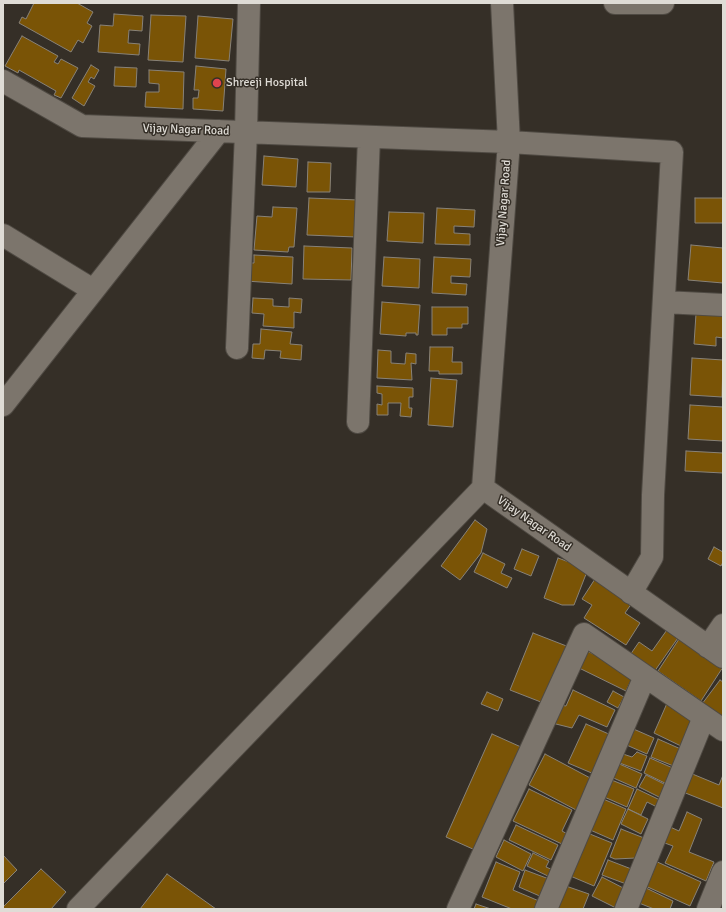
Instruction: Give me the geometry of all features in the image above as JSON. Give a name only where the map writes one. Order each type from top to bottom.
[{"type":"street","points":[[237,348],[246,132],[249,3]]},
{"type":"street","points":[[502,3],[509,142],[672,152],[653,495],[652,558],[631,593]]},
{"type":"street","points":[[615,3],[663,3]]},
{"type":"street","name":"Vijay Nagar Road","points":[[3,81],[82,126],[509,142],[483,488],[716,652]]},
{"type":"street","points":[[5,400],[219,131]]},
{"type":"street","points":[[358,422],[368,137]]},
{"type":"street","points":[[3,235],[94,290]]},
{"type":"street","points":[[664,302],[723,304]]},
{"type":"street","points":[[78,909],[483,488]]},
{"type":"street","points":[[716,652],[723,625]]},
{"type":"street","points":[[458,909],[584,634],[723,730]]},
{"type":"street","points":[[546,909],[645,676]]},
{"type":"street","points":[[626,909],[704,717]]},
{"type":"street","points":[[708,909],[723,872]]},
{"type":"building","points":[[34,3],[77,3],[93,12],[87,23],[92,26],[83,43],[78,40],[71,52],[19,23],[22,17],[26,19]]},
{"type":"building","points":[[114,14],[143,16],[142,31],[129,30],[128,43],[140,44],[139,55],[98,52],[100,25],[113,26]]},
{"type":"building","points":[[151,15],[186,16],[183,62],[148,60]]},
{"type":"building","points":[[198,16],[233,19],[229,61],[195,58]]},
{"type":"building","points":[[22,36],[58,56],[54,62],[58,64],[61,59],[78,68],[61,98],[54,95],[56,91],[19,70],[18,73],[5,66]]},
{"type":"building","points":[[91,65],[99,70],[94,79],[91,77],[88,82],[95,86],[84,106],[72,98]]},
{"type":"building","points":[[196,66],[226,69],[223,111],[193,109],[193,98],[198,98],[199,90],[194,90]]},
{"type":"building","points":[[115,67],[137,68],[136,87],[114,86]]},
{"type":"building","points":[[149,70],[184,72],[183,109],[145,107],[146,92],[159,92],[159,84],[149,83]]},
{"type":"building","points":[[264,156],[298,159],[296,187],[262,185]]},
{"type":"building","points":[[308,162],[331,163],[330,192],[307,192]]},
{"type":"building","points":[[309,198],[358,200],[356,237],[307,235]]},
{"type":"building","points":[[695,198],[723,198],[723,223],[695,223]]},
{"type":"building","points":[[273,207],[297,208],[294,247],[289,247],[288,252],[254,250],[257,216],[272,217]]},
{"type":"building","points":[[437,208],[475,210],[474,227],[454,226],[454,233],[470,234],[470,245],[435,244]]},
{"type":"building","points":[[389,212],[424,213],[423,243],[387,241]]},
{"type":"building","points":[[691,245],[723,248],[723,283],[688,280]]},
{"type":"building","points":[[304,246],[352,248],[351,280],[303,279]]},
{"type":"building","points":[[254,255],[293,257],[292,284],[245,281],[247,263],[254,263]]},
{"type":"building","points":[[384,257],[420,259],[419,288],[382,286]]},
{"type":"building","points":[[434,257],[471,259],[470,277],[451,276],[451,283],[467,284],[466,295],[432,293]]},
{"type":"building","points":[[253,298],[273,299],[273,306],[289,307],[289,298],[302,299],[301,313],[294,312],[294,328],[263,326],[264,314],[252,313]]},
{"type":"building","points":[[382,302],[420,305],[418,335],[416,335],[416,333],[406,333],[406,336],[380,334]]},
{"type":"building","points":[[432,307],[468,307],[468,324],[462,324],[462,328],[447,328],[447,335],[432,335]]},
{"type":"building","points":[[696,314],[723,316],[723,338],[716,337],[716,346],[694,344]]},
{"type":"building","points":[[261,329],[292,332],[290,344],[302,345],[301,360],[280,358],[281,351],[265,350],[264,359],[252,358],[253,344],[260,344]]},
{"type":"building","points":[[430,347],[453,347],[452,362],[462,362],[462,374],[439,374],[439,371],[429,371]]},
{"type":"building","points":[[378,350],[391,351],[391,363],[405,364],[406,353],[416,354],[416,364],[411,363],[412,380],[377,378]]},
{"type":"building","points":[[692,358],[723,360],[722,397],[690,395]]},
{"type":"building","points":[[431,378],[457,380],[453,427],[428,425]]},
{"type":"building","points":[[377,386],[413,388],[413,397],[409,397],[409,408],[412,408],[411,417],[400,416],[401,403],[388,403],[388,415],[377,415],[377,404],[382,405],[382,394],[377,393]]},
{"type":"building","points":[[690,405],[723,407],[723,441],[688,439]]},
{"type":"building","points":[[686,451],[723,453],[723,473],[685,471]]},
{"type":"building","points":[[475,520],[487,529],[481,553],[460,580],[441,566]]},
{"type":"building","points":[[714,547],[723,552],[723,562],[721,566],[708,559]]},
{"type":"building","points":[[522,549],[539,556],[531,576],[514,569]]},
{"type":"building","points":[[483,553],[505,564],[501,573],[512,578],[507,588],[474,572]]},
{"type":"building","points":[[558,558],[588,569],[574,605],[562,605],[544,598]]},
{"type":"building","points":[[595,579],[632,603],[625,613],[640,623],[626,645],[584,618],[592,605],[582,599]]},
{"type":"building","points":[[669,627],[680,635],[654,672],[630,655],[639,642],[652,651]]},
{"type":"building","points":[[533,633],[569,647],[546,704],[510,690]]},
{"type":"building","points":[[681,636],[723,667],[701,701],[658,671]]},
{"type":"building","points":[[583,649],[634,674],[626,691],[575,666]]},
{"type":"building","points":[[720,680],[723,682],[723,720],[702,704]]},
{"type":"building","points":[[573,690],[615,710],[607,727],[579,715],[572,728],[552,723],[560,705],[566,706]]},
{"type":"building","points":[[613,691],[624,697],[618,708],[607,702]]},
{"type":"building","points":[[487,692],[503,699],[498,711],[481,704]]},
{"type":"building","points":[[668,701],[697,715],[683,747],[654,733]]},
{"type":"building","points":[[586,724],[611,735],[594,774],[568,763]]},
{"type":"building","points":[[629,727],[654,738],[647,754],[622,743]]},
{"type":"building","points":[[492,734],[521,747],[475,850],[446,837]]},
{"type":"building","points":[[658,739],[683,750],[676,767],[651,757]]},
{"type":"building","points":[[637,752],[647,756],[641,771],[617,762],[620,753],[632,757]]},
{"type":"building","points":[[545,754],[594,780],[578,811],[529,785]]},
{"type":"building","points":[[650,758],[675,769],[669,785],[644,773]]},
{"type":"building","points":[[615,762],[642,774],[636,788],[609,776]]},
{"type":"building","points":[[690,773],[719,785],[723,775],[723,808],[683,792]]},
{"type":"building","points":[[646,775],[668,786],[663,799],[639,787]]},
{"type":"building","points":[[609,779],[634,789],[627,807],[602,796]]},
{"type":"building","points":[[529,789],[572,810],[562,831],[569,835],[564,845],[513,821]]},
{"type":"building","points":[[637,789],[660,800],[657,807],[647,802],[641,815],[628,809]]},
{"type":"building","points":[[601,798],[626,809],[613,840],[588,829]]},
{"type":"building","points":[[628,809],[648,819],[641,834],[621,824]]},
{"type":"building","points":[[687,812],[702,819],[689,852],[714,862],[706,881],[665,863],[673,846],[662,842],[668,826],[679,831]]},
{"type":"building","points":[[516,825],[558,845],[551,860],[509,840]]},
{"type":"building","points":[[621,829],[644,838],[636,858],[615,859],[610,857]]},
{"type":"building","points":[[585,832],[612,843],[594,886],[568,875]]},
{"type":"building","points":[[504,840],[531,854],[523,871],[496,857]]},
{"type":"building","points":[[533,853],[549,861],[546,867],[553,870],[550,877],[527,866]]},
{"type":"building","points":[[3,855],[17,870],[3,884]]},
{"type":"building","points":[[608,860],[634,870],[629,885],[602,875]]},
{"type":"building","points":[[653,860],[701,882],[690,906],[641,884]]},
{"type":"building","points":[[496,862],[520,872],[513,890],[539,901],[536,909],[512,909],[482,897]]},
{"type":"building","points":[[41,869],[66,892],[51,909],[3,909],[3,907]]},
{"type":"building","points":[[525,870],[549,879],[542,897],[519,887]]},
{"type":"building","points":[[167,874],[216,909],[140,909]]},
{"type":"building","points":[[602,877],[627,890],[618,909],[592,896]]},
{"type":"building","points":[[560,884],[589,894],[583,909],[551,909]]},
{"type":"building","points":[[646,888],[673,901],[670,909],[654,909],[639,903]]},
{"type":"building","points":[[476,904],[491,909],[474,909]]},
{"type":"place","name":"Shreeji Hospital","points":[[217,83]]}]
